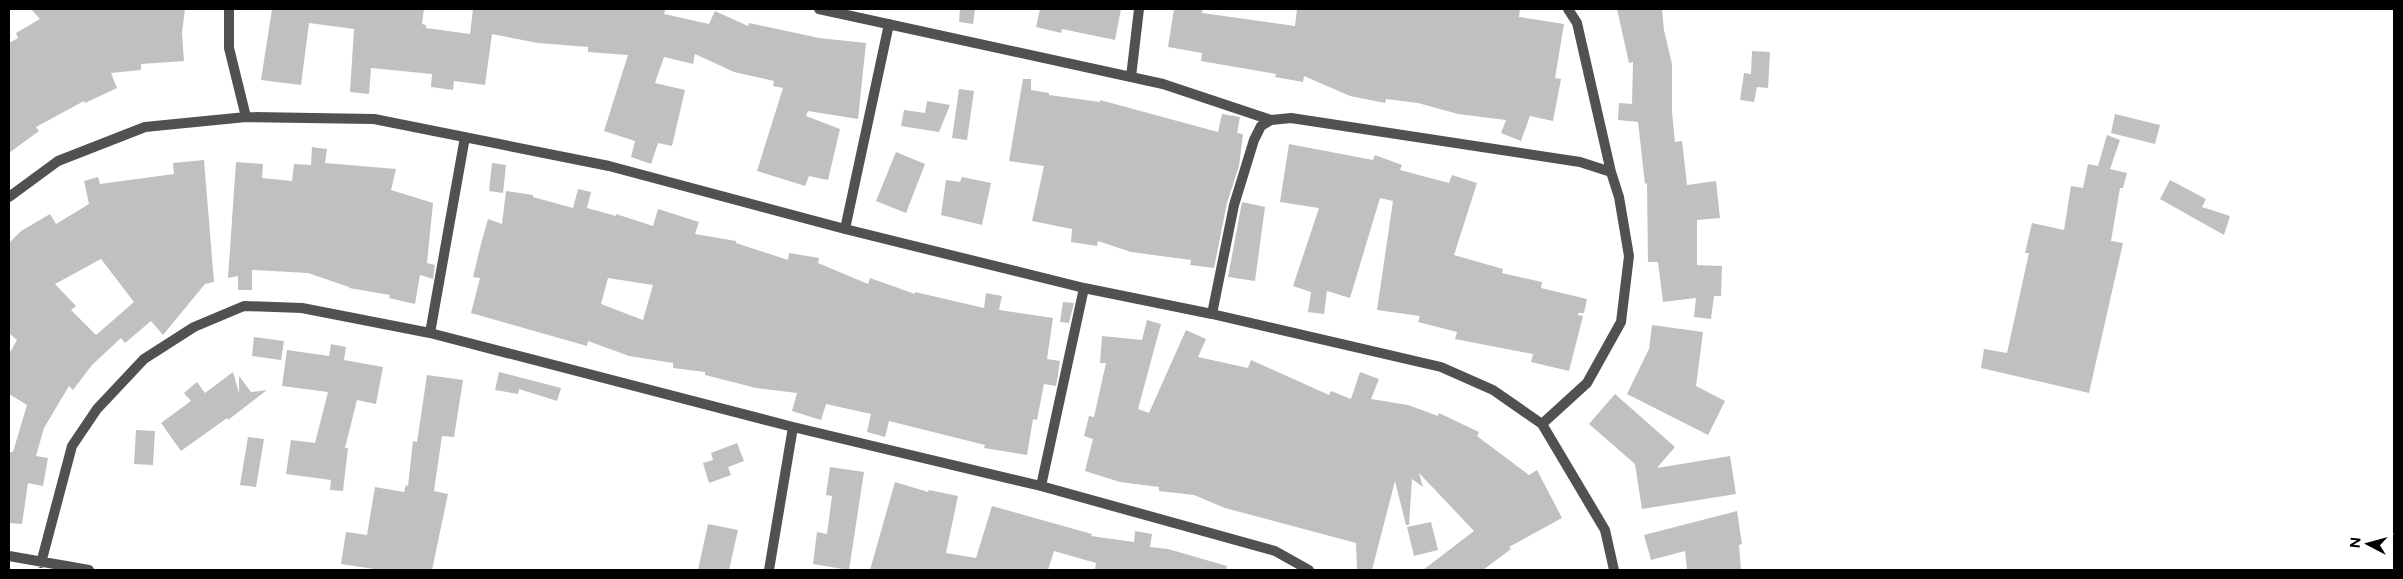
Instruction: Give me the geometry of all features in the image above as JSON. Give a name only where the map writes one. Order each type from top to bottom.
[{"type":"street","points":[[229,9],[229,48],[246,117]]},
{"type":"street","points":[[819,9],[1162,84],[1271,120],[1290,118],[1580,162],[1611,172]]},
{"type":"street","points":[[1131,77],[1139,9]]},
{"type":"street","points":[[1542,424],[1587,383],[1621,322],[1629,256],[1619,197],[1611,172],[1578,23],[1568,9]]},
{"type":"street","points":[[846,229],[889,24]]},
{"type":"street","points":[[9,197],[58,161],[145,127],[246,117],[374,119],[609,166],[846,229],[1084,288],[1212,314],[1441,366],[1493,390],[1542,424],[1605,530],[1614,570]]},
{"type":"street","points":[[1212,314],[1234,205],[1254,140],[1261,126],[1271,120]]},
{"type":"street","points":[[430,333],[465,137]]},
{"type":"street","points":[[1041,486],[1084,288]]},
{"type":"street","points":[[41,562],[72,446],[97,408],[144,359],[194,327],[244,306],[302,308],[430,333],[793,427],[1041,486],[1275,552],[1309,570]]},
{"type":"street","points":[[769,570],[793,427]]},
{"type":"street","points":[[9,556],[88,570]]},
{"type":"building","points":[[31,9],[185,9],[182,33],[184,61],[141,64],[141,70],[111,73],[117,88],[85,103],[84,101],[36,127],[39,131],[9,153],[9,43],[18,38],[16,33],[40,19]]},
{"type":"building","points":[[272,9],[424,9],[422,24],[426,25],[426,28],[470,34],[473,9],[656,9],[665,10],[664,14],[709,24],[715,11],[748,26],[749,23],[819,38],[866,43],[858,119],[808,111],[806,116],[840,129],[828,180],[809,176],[805,186],[757,171],[783,88],[773,86],[774,81],[734,72],[695,54],[693,64],[664,57],[655,83],[685,90],[672,146],[658,143],[651,164],[631,157],[635,141],[604,131],[628,55],[588,52],[588,47],[538,43],[492,34],[485,85],[454,81],[453,90],[431,87],[432,74],[371,68],[369,94],[350,92],[354,29],[309,23],[301,85],[261,80]]},
{"type":"building","points":[[960,9],[975,9],[973,24],[959,22]]},
{"type":"building","points":[[1040,9],[1121,9],[1115,40],[1062,29],[1061,33],[1036,27]]},
{"type":"building","points":[[1174,9],[1203,9],[1202,13],[1295,26],[1297,9],[1520,9],[1519,17],[1564,24],[1555,78],[1561,79],[1553,121],[1530,116],[1521,141],[1501,133],[1506,120],[1458,114],[1418,103],[1386,99],[1385,103],[1350,96],[1304,76],[1303,82],[1275,77],[1276,74],[1201,61],[1202,53],[1168,47]]},
{"type":"building","points":[[1617,9],[1662,9],[1664,30],[1672,64],[1672,112],[1675,142],[1682,141],[1687,185],[1716,181],[1720,218],[1697,220],[1697,265],[1722,266],[1721,296],[1714,296],[1711,319],[1694,317],[1696,298],[1663,302],[1658,262],[1648,262],[1647,183],[1645,184],[1638,122],[1618,120],[1619,103],[1632,104],[1633,62],[1629,63]]},
{"type":"building","points":[[1752,51],[1770,52],[1768,88],[1757,87],[1754,102],[1740,100],[1744,73],[1751,74]]},
{"type":"building","points":[[1023,79],[1031,79],[1031,90],[1049,93],[1049,95],[1100,102],[1100,100],[1218,132],[1222,114],[1240,117],[1237,133],[1243,134],[1239,166],[1227,203],[1214,268],[1190,265],[1191,260],[1131,252],[1098,241],[1097,246],[1071,242],[1072,229],[1032,221],[1044,166],[1009,161]]},
{"type":"building","points":[[959,89],[974,91],[967,140],[952,138]]},
{"type":"building","points":[[927,101],[950,105],[939,132],[901,126],[904,110],[925,113]]},
{"type":"building","points":[[2115,114],[2160,125],[2155,144],[2111,133]]},
{"type":"building","points":[[2107,135],[2120,140],[2110,169],[2127,173],[2123,188],[2120,188],[2111,241],[2123,243],[2089,393],[1981,368],[1984,349],[2007,353],[2029,253],[2025,253],[2032,223],[2064,230],[2071,186],[2083,188],[2088,164],[2098,166]]},
{"type":"building","points":[[1289,144],[1373,160],[1375,155],[1402,165],[1400,170],[1449,183],[1452,175],[1477,183],[1454,255],[1503,269],[1502,273],[1542,282],[1541,288],[1587,299],[1584,313],[1578,313],[1578,315],[1583,316],[1569,371],[1531,362],[1533,354],[1455,339],[1457,332],[1418,322],[1420,316],[1377,310],[1393,201],[1380,198],[1350,298],[1327,291],[1324,314],[1308,312],[1311,292],[1293,286],[1319,208],[1280,202]]},
{"type":"building","points":[[312,147],[327,149],[325,163],[396,169],[391,190],[433,203],[427,263],[435,265],[433,279],[420,275],[415,304],[389,298],[390,295],[349,288],[308,273],[252,270],[252,290],[238,290],[238,276],[228,278],[236,162],[263,164],[262,178],[292,181],[294,164],[311,165]]},
{"type":"building","points":[[896,152],[925,164],[906,213],[876,201]]},
{"type":"building","points":[[204,160],[214,282],[205,284],[163,335],[151,321],[125,343],[121,338],[92,365],[73,390],[69,386],[44,428],[36,456],[48,458],[43,486],[28,483],[22,524],[9,523],[9,452],[13,452],[27,405],[9,394],[9,354],[17,340],[9,333],[9,243],[21,231],[50,214],[56,224],[89,204],[84,181],[98,177],[100,184],[174,174],[173,163]],"holes":[[[101,259],[134,302],[96,335],[71,310],[76,306],[55,284]]]},
{"type":"building","points":[[492,163],[506,165],[503,193],[489,191]]},
{"type":"building","points":[[962,177],[991,183],[982,225],[941,215],[946,180],[960,182]]},
{"type":"building","points":[[2170,180],[2206,199],[2202,207],[2230,216],[2224,235],[2160,199]]},
{"type":"building","points":[[578,189],[591,192],[587,208],[616,216],[616,214],[653,226],[658,209],[699,222],[695,234],[736,241],[736,243],[788,260],[789,253],[819,258],[818,263],[868,284],[870,278],[915,294],[915,292],[984,308],[986,293],[1002,296],[999,310],[1053,318],[1047,359],[1060,361],[1056,386],[1044,384],[1037,420],[1033,419],[1027,455],[984,448],[985,445],[889,421],[885,437],[867,432],[871,414],[826,404],[821,420],[792,411],[797,393],[756,388],[705,375],[705,372],[673,368],[673,363],[629,356],[588,341],[587,346],[471,313],[480,278],[473,277],[488,219],[502,224],[506,191],[533,195],[533,197],[573,208]],"holes":[[[608,278],[653,285],[643,320],[601,304]]]},
{"type":"building","points":[[1242,202],[1265,207],[1255,281],[1228,277]]},
{"type":"building","points":[[1063,302],[1074,303],[1069,323],[1060,322]]},
{"type":"building","points":[[1147,320],[1161,324],[1138,409],[1149,413],[1186,330],[1206,339],[1198,357],[1248,368],[1251,360],[1329,395],[1331,391],[1351,399],[1360,372],[1379,379],[1371,399],[1408,405],[1438,416],[1439,413],[1479,432],[1477,436],[1529,475],[1537,470],[1562,518],[1509,547],[1511,549],[1483,570],[1423,570],[1474,531],[1419,473],[1423,487],[1412,479],[1409,525],[1406,525],[1395,481],[1372,570],[1357,570],[1356,543],[1225,508],[1194,495],[1159,491],[1159,487],[1120,482],[1085,471],[1093,439],[1084,436],[1089,416],[1094,417],[1106,363],[1100,363],[1102,336],[1142,340]]},
{"type":"building","points":[[1652,325],[1703,332],[1696,386],[1725,401],[1708,435],[1627,394],[1649,349]]},
{"type":"building","points":[[254,337],[284,341],[281,360],[252,356]]},
{"type":"building","points":[[331,344],[346,347],[344,360],[383,367],[376,404],[357,400],[345,448],[348,448],[343,491],[330,490],[331,480],[286,474],[291,440],[315,443],[328,392],[282,386],[287,350],[329,356]]},
{"type":"building","points":[[233,372],[239,393],[239,376],[251,392],[267,390],[228,420],[227,418],[181,451],[161,423],[191,401],[184,393],[197,382],[205,393]]},
{"type":"building","points":[[499,372],[561,388],[557,401],[519,389],[518,394],[495,390]]},
{"type":"building","points":[[427,375],[463,380],[454,437],[442,436],[434,491],[448,494],[432,570],[381,570],[341,564],[346,532],[367,535],[375,487],[404,492],[406,485],[408,486],[413,441],[417,442]]},
{"type":"building","points":[[1615,394],[1675,447],[1657,468],[1730,456],[1736,494],[1642,509],[1635,464],[1589,424]]},
{"type":"building","points":[[136,430],[155,431],[153,465],[134,464]]},
{"type":"building","points":[[248,437],[264,439],[256,487],[240,485]]},
{"type":"building","points":[[737,443],[744,461],[728,467],[731,475],[709,483],[703,463],[713,460],[711,453]]},
{"type":"building","points":[[830,467],[864,472],[849,570],[813,564],[817,532],[827,534],[832,496],[826,495]]},
{"type":"building","points":[[895,482],[928,492],[929,490],[958,496],[946,553],[976,558],[992,506],[1092,534],[1091,536],[1134,542],[1135,531],[1152,534],[1150,547],[1168,549],[1227,566],[1226,570],[1095,570],[1096,563],[1054,551],[1048,570],[870,570]]},
{"type":"building","points":[[1737,511],[1742,544],[1739,545],[1741,570],[1687,570],[1685,551],[1651,560],[1644,535]]},
{"type":"building","points":[[1431,522],[1438,550],[1414,556],[1407,527]]},
{"type":"building","points":[[708,524],[738,530],[729,570],[698,570]]}]
